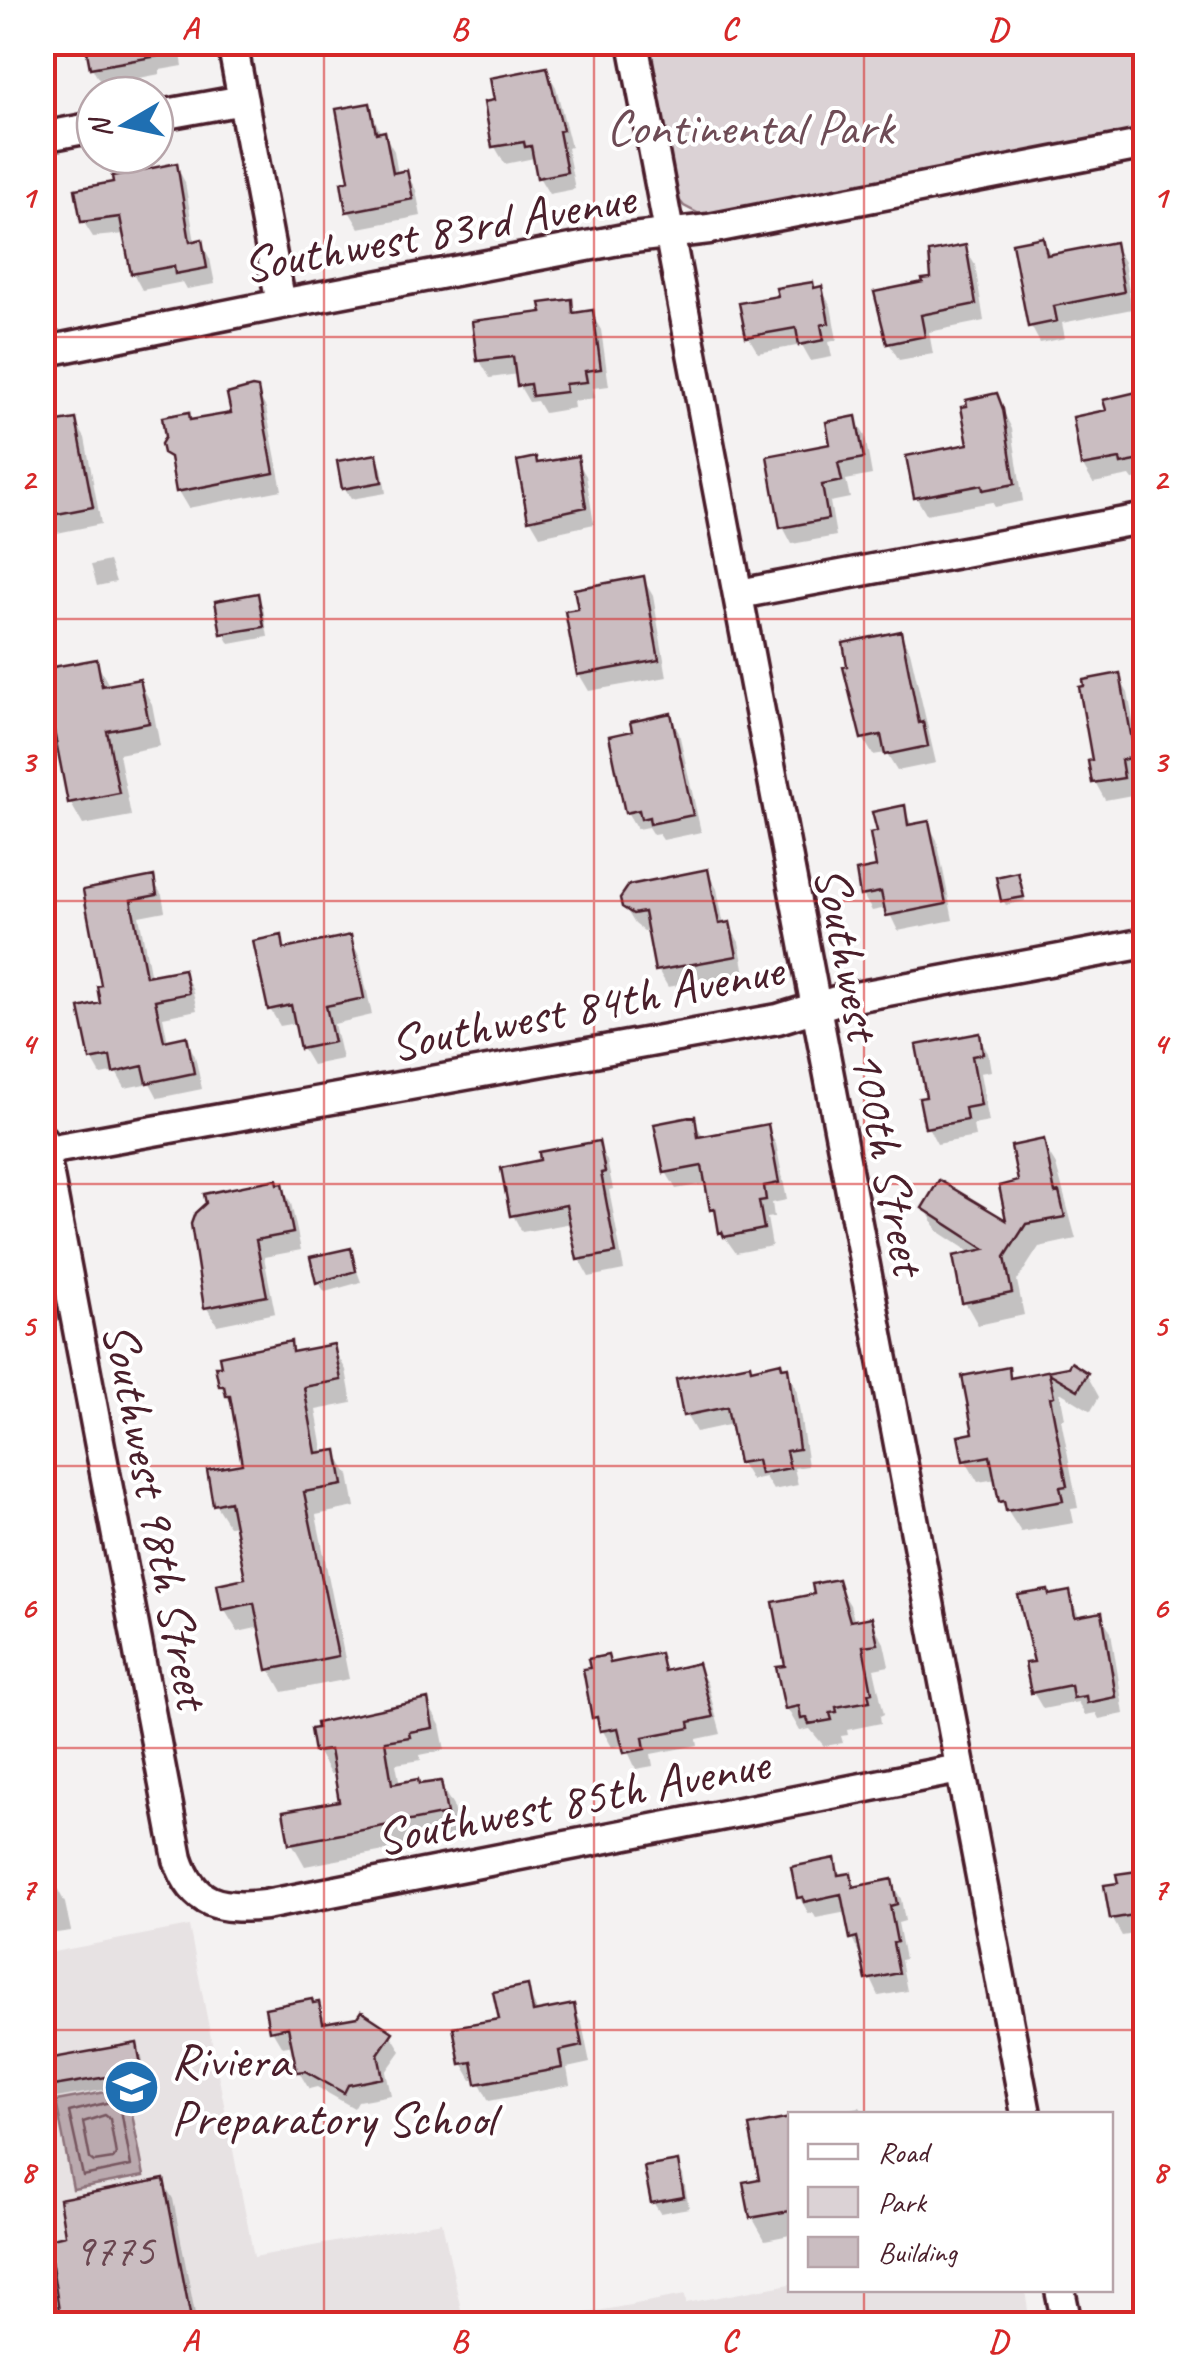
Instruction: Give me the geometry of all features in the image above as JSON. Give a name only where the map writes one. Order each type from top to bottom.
[{"type":"street","points":[[232,42],[281,304]]},
{"type":"street","name":"Southwest 100th Street","points":[[633,42],[1026,2112]]},
{"type":"street","points":[[175,112],[244,100]]},
{"type":"street","points":[[42,136],[75,130]]},
{"type":"street","name":"Southwest 83rd Avenue","points":[[42,352],[1146,144]]},
{"type":"street","points":[[740,594],[1146,518]]},
{"type":"street","name":"Southwest 84th Avenue","points":[[43,1147],[778,1018],[1146,943]]},
{"type":"street","name":"Southwest 98th Street","points":[[43,1147],[178,1860],[192,1891],[202,1899]]},
{"type":"street","name":"Southwest 85th Avenue","points":[[202,1899],[233,1907],[265,1905],[960,1769]]},
{"type":"street","points":[[1060,2292],[1067,2324]]},
{"type":"shaded area","name":"Riviera Preparatory School","points":[[189,1926],[254,2257],[442,2222],[464,2324],[43,2324],[43,1954]]},
{"type":"shaded area","points":[[788,2284],[788,2292],[1025,2292],[1030,2324],[526,2324],[685,2295],[686,2303]]},
{"type":"green space","name":"Continental Park","points":[[645,43],[1145,43],[1145,134],[707,218],[684,206],[673,193]]},
{"type":"water","points":[[127,2088],[144,2176],[73,2189],[56,2101]]},
{"type":"building","points":[[85,42],[174,42],[175,53],[90,68]]},
{"type":"building","points":[[547,67],[563,130],[559,131],[567,172],[537,178],[531,146],[525,147],[524,142],[492,147],[484,102],[494,100],[490,78]]},
{"type":"building","points":[[370,103],[376,133],[385,131],[393,173],[407,170],[413,199],[346,212],[341,182],[349,180],[336,109]]},
{"type":"building","points":[[175,163],[190,242],[202,239],[207,268],[175,274],[174,266],[131,274],[120,217],[81,222],[75,189],[113,182],[112,176],[117,175],[175,175]]},
{"type":"building","points":[[1043,237],[1047,255],[1115,242],[1124,292],[1054,306],[1057,321],[1028,327],[1012,243]]},
{"type":"building","points":[[966,245],[976,304],[921,315],[925,336],[887,344],[874,292],[931,278],[929,252]]},
{"type":"building","points":[[813,282],[814,288],[822,286],[829,323],[821,325],[824,340],[799,345],[796,328],[746,337],[739,303],[778,296],[776,288]]},
{"type":"building","points":[[572,299],[573,313],[593,310],[601,369],[585,371],[587,382],[565,384],[566,392],[532,396],[530,384],[517,386],[513,357],[477,361],[472,321],[542,312],[540,303]]},
{"type":"building","points":[[258,388],[274,473],[176,492],[170,457],[163,453],[161,444],[165,437],[162,417],[189,412],[190,420],[231,413],[227,394]]},
{"type":"building","points":[[1141,391],[1146,412],[1146,459],[1081,466],[1073,417],[1106,410],[1103,400]]},
{"type":"building","points":[[997,393],[1015,484],[983,490],[982,485],[914,498],[906,456],[968,444],[961,407],[967,406],[966,400]]},
{"type":"building","points":[[856,416],[864,458],[838,463],[842,481],[822,485],[828,519],[780,528],[767,456],[830,444],[826,422]]},
{"type":"building","points":[[76,419],[93,507],[42,517],[42,456],[51,454],[46,424]]},
{"type":"building","points":[[377,454],[382,482],[342,489],[337,461]]},
{"type":"building","points":[[578,456],[586,507],[528,520],[517,461],[536,457],[537,463]]},
{"type":"building","points":[[644,576],[659,660],[577,675],[565,611],[578,609],[574,589]]},
{"type":"building","points":[[258,593],[264,627],[221,634],[215,601]]},
{"type":"building","points":[[901,631],[919,723],[923,722],[928,746],[885,755],[881,735],[861,739],[843,667],[847,666],[843,643]]},
{"type":"building","points":[[97,659],[102,686],[140,679],[149,723],[107,731],[119,793],[68,803],[42,669]]},
{"type":"building","points":[[1120,673],[1135,757],[1121,760],[1124,778],[1092,783],[1088,761],[1092,760],[1079,687],[1084,686],[1083,680]]},
{"type":"building","points":[[671,713],[693,815],[650,824],[649,817],[641,819],[639,810],[625,813],[609,736],[632,731],[630,722]]},
{"type":"building","points":[[905,805],[908,825],[929,821],[946,904],[886,916],[881,892],[860,896],[856,871],[876,867],[870,833],[877,831],[872,812]]},
{"type":"building","points":[[708,869],[719,924],[730,922],[737,956],[655,971],[644,912],[633,914],[622,907],[620,898],[629,885]]},
{"type":"building","points":[[1018,872],[1024,897],[1001,901],[996,877]]},
{"type":"building","points":[[154,876],[157,895],[131,900],[146,976],[184,969],[189,993],[155,1000],[164,1041],[187,1036],[194,1073],[147,1083],[143,1066],[113,1073],[110,1056],[90,1060],[79,1008],[100,1003],[97,986],[101,985],[83,890]]},
{"type":"building","points":[[282,935],[284,949],[351,935],[364,998],[326,1006],[334,1042],[300,1049],[291,1005],[268,1010],[253,941]]},
{"type":"building","points":[[980,1033],[983,1054],[972,1056],[981,1105],[965,1108],[967,1120],[925,1128],[919,1098],[926,1097],[916,1045]]},
{"type":"building","points":[[695,1116],[698,1137],[768,1124],[779,1183],[764,1186],[766,1200],[759,1201],[764,1229],[724,1237],[719,1233],[715,1209],[710,1210],[702,1166],[664,1173],[654,1124]]},
{"type":"building","points":[[1044,1139],[1055,1193],[1059,1192],[1065,1217],[1026,1224],[1005,1257],[1012,1293],[962,1303],[953,1256],[985,1249],[922,1208],[939,1180],[1006,1220],[999,1186],[1018,1181],[1011,1146]]},
{"type":"building","points":[[599,1141],[616,1253],[577,1260],[566,1205],[510,1216],[501,1168],[540,1160],[539,1152]]},
{"type":"building","points":[[277,1179],[278,1184],[283,1183],[293,1233],[256,1240],[267,1296],[204,1308],[191,1224],[195,1213],[206,1203],[204,1194]]},
{"type":"building","points":[[351,1248],[356,1271],[316,1283],[310,1257]]},
{"type":"building","points":[[291,1341],[292,1352],[334,1344],[341,1380],[304,1387],[316,1453],[337,1450],[343,1485],[304,1492],[338,1656],[267,1670],[254,1603],[222,1610],[217,1584],[245,1578],[230,1501],[213,1505],[207,1470],[242,1464],[230,1396],[226,1396],[224,1386],[219,1386],[215,1366],[221,1366],[219,1356]]},
{"type":"building","points":[[781,1362],[782,1368],[788,1367],[799,1449],[786,1451],[790,1468],[760,1474],[757,1460],[738,1463],[727,1407],[683,1416],[676,1379]]},
{"type":"building","points":[[1071,1362],[1088,1373],[1078,1390],[1049,1373],[1067,1486],[1060,1487],[1063,1501],[1006,1511],[1004,1501],[999,1502],[990,1456],[963,1461],[958,1436],[973,1433],[962,1376],[1009,1367],[1010,1378],[1068,1367]]},
{"type":"building","points":[[838,1579],[850,1621],[872,1617],[878,1644],[863,1646],[872,1692],[868,1693],[870,1701],[836,1707],[837,1712],[830,1713],[832,1720],[809,1724],[807,1718],[801,1719],[799,1706],[785,1709],[776,1667],[785,1666],[773,1602],[814,1594],[812,1584]]},
{"type":"building","points":[[1048,1590],[1049,1595],[1070,1591],[1075,1617],[1102,1612],[1116,1697],[1087,1703],[1086,1696],[1073,1698],[1071,1685],[1031,1693],[1025,1663],[1034,1662],[1018,1595]]},
{"type":"building","points":[[660,1653],[664,1671],[698,1663],[713,1717],[689,1722],[690,1728],[643,1737],[645,1749],[624,1753],[618,1728],[600,1731],[597,1717],[592,1718],[583,1669],[590,1668],[588,1659],[608,1655],[610,1663]]},
{"type":"building","points":[[428,1699],[433,1728],[385,1741],[392,1784],[418,1779],[419,1784],[441,1781],[447,1814],[289,1844],[283,1811],[339,1801],[330,1750],[314,1752],[310,1729],[317,1728],[316,1723]]},
{"type":"building","points":[[835,1858],[838,1875],[851,1873],[853,1887],[892,1879],[897,1904],[890,1906],[899,1973],[866,1980],[857,1937],[850,1939],[841,1894],[804,1902],[803,1897],[797,1898],[791,1867]]},
{"type":"building","points":[[1138,1871],[1139,1877],[1146,1875],[1146,1913],[1110,1919],[1104,1885],[1118,1883],[1116,1874]]},
{"type":"building","points":[[528,1985],[533,2012],[574,2004],[582,2046],[559,2051],[562,2068],[476,2084],[472,2062],[460,2064],[453,2027],[499,2019],[493,1992]]},
{"type":"building","points":[[312,1999],[313,2003],[319,2002],[323,2023],[357,2017],[361,2011],[393,2032],[378,2054],[383,2078],[348,2085],[344,2093],[305,2071],[297,2072],[288,2027],[269,2031],[265,2008]]},
{"type":"building","points":[[137,2043],[142,2071],[42,2088],[42,2060]]},
{"type":"building","points":[[788,2118],[788,2211],[750,2218],[743,2182],[759,2179],[749,2126]]},
{"type":"building","points":[[678,2161],[684,2197],[651,2203],[644,2167]]},
{"type":"building","points":[[164,2179],[192,2324],[61,2324],[48,2239],[65,2235],[59,2199]]},
{"type":"place","name":"Riviera Preparatory School","points":[[132,2088]]}]
